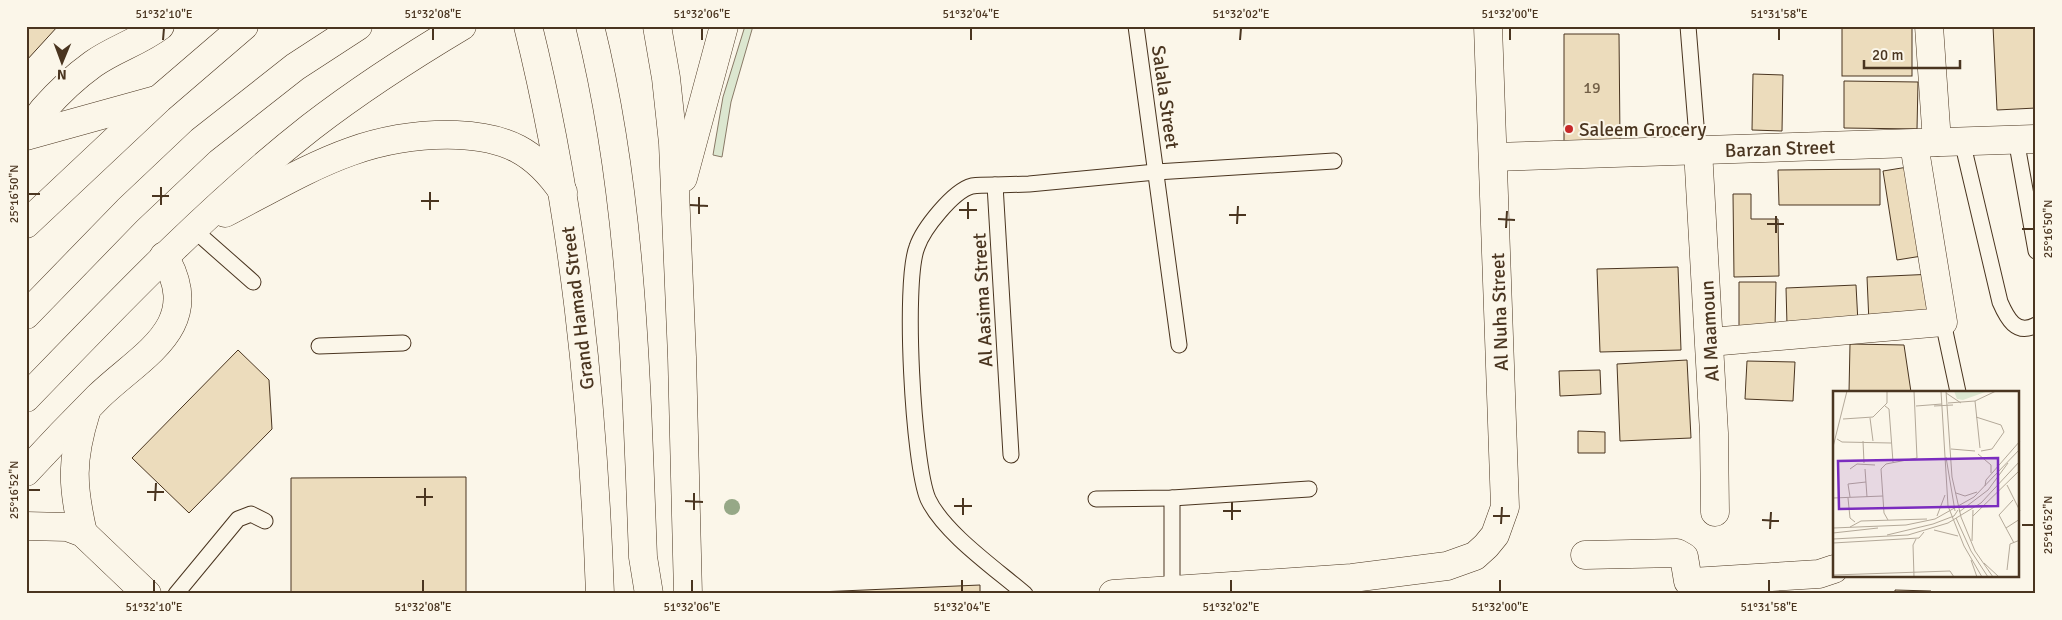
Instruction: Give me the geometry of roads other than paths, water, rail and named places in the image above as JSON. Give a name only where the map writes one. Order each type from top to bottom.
[{"type":"main road","points":[[26,135],[38,121],[42,111],[80,74],[95,62],[123,49],[160,26]]},
{"type":"main road","points":[[26,224],[160,99],[244,26]]},
{"type":"main road","points":[[26,315],[128,210],[201,141],[295,66],[358,26]]},
{"type":"main road","points":[[26,398],[164,256],[259,170],[312,126],[407,59],[462,26]]},
{"type":"main road","name":"Grand Hamad Street","points":[[528,26],[553,136],[579,301],[596,484],[600,594]]},
{"type":"main road","points":[[590,26],[609,115],[630,269],[643,557],[649,594]]},
{"type":"main road","points":[[657,26],[674,143],[688,594]]},
{"type":"main road","points":[[675,208],[724,26]]},
{"type":"main road","name":"Al Nuha Street","points":[[1353,586],[1462,562],[1486,546],[1495,535],[1505,507],[1488,26]]},
{"type":"main road","points":[[1710,342],[1943,322],[1938,142],[1929,26]]},
{"type":"main road","points":[[26,135],[160,99]]},
{"type":"main road","points":[[193,230],[326,160],[367,145],[408,136],[466,136],[498,140],[524,152],[535,160],[546,170],[563,192]]},
{"type":"main road","name":"Barzan Street","points":[[1494,157],[2026,139]]},
{"type":"main road","name":"Al Maamoun","points":[[1698,150],[1710,342],[1715,512]]},
{"type":"main road","points":[[26,472],[103,393],[148,356],[169,329],[176,311],[178,292],[174,272],[164,256]]},
{"type":"main road","points":[[83,533],[75,489],[74,460],[78,439],[87,411]]},
{"type":"main road","points":[[26,526],[67,527],[83,533],[147,594]]},
{"type":"main road","points":[[1585,555],[1677,553],[1684,557],[1688,581],[1729,587],[1833,570]]},
{"type":"main road","points":[[1114,594],[1172,590],[1353,586]]},
{"type":"lane","name":"Salala Street","points":[[1136,26],[1179,345]]},
{"type":"lane","points":[[1688,26],[1698,150]]},
{"type":"lane","points":[[2026,139],[2036,252]]},
{"type":"lane","points":[[1938,142],[2007,319],[2016,327],[2029,329],[2036,325]]},
{"type":"lane","points":[[1025,594],[977,554],[943,521],[928,499],[919,466],[911,349],[912,260],[917,244],[939,213],[956,194],[971,186],[1029,184],[1156,172],[1334,161]]},
{"type":"lane","name":"Al Aasima Street","points":[[994,185],[1011,455]]},
{"type":"lane","points":[[193,230],[253,282]]},
{"type":"lane","points":[[1943,322],[1958,391]]},
{"type":"lane","points":[[320,346],[403,343]]},
{"type":"lane","points":[[1096,499],[1172,498],[1309,489]]},
{"type":"lane","points":[[1172,498],[1172,590]]},
{"type":"lane","points":[[176,594],[238,519],[251,514],[265,521]]},
{"type":"place","name":"Saleem Grocery","points":[[1569,129]]}]
